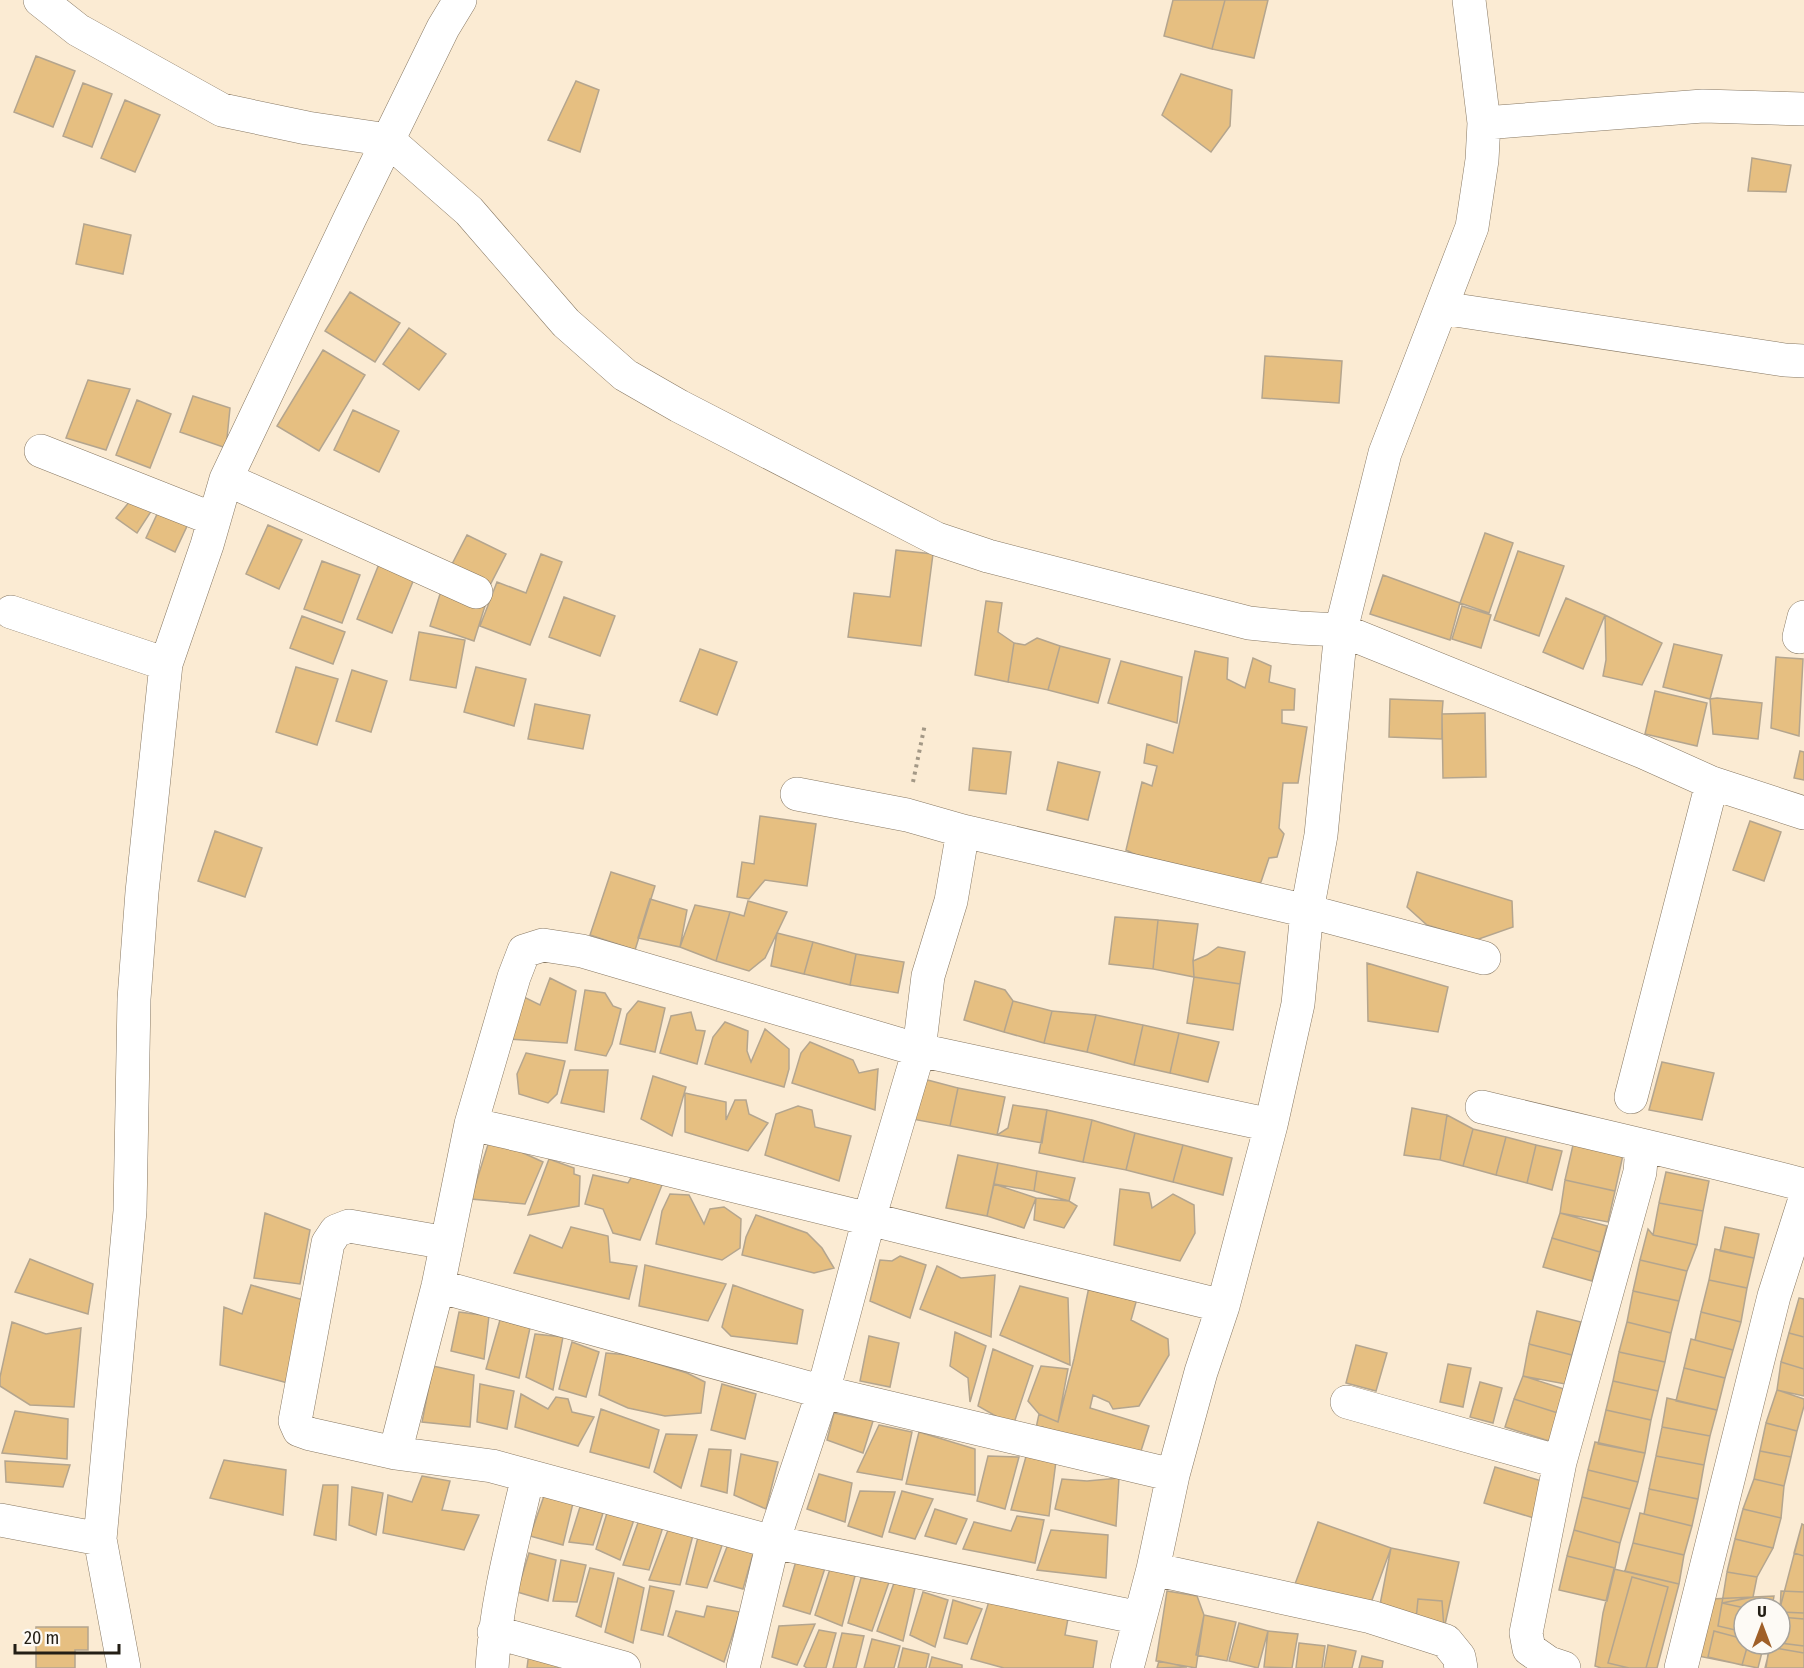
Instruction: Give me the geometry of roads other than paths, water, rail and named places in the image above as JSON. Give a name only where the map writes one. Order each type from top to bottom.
[{"type":"street","points":[[40,0],[78,30],[222,110],[307,128],[388,140],[470,211],[566,323],[626,375],[679,406],[937,538],[988,556],[1249,623],[1341,630],[1644,752],[1712,783],[1804,813]]},
{"type":"street","points":[[124,1668],[100,1539],[130,1211],[134,999],[142,892],[166,664],[207,545],[226,479],[388,140],[443,28],[460,0]]},
{"type":"street","points":[[1127,1668],[1153,1569],[1173,1475],[1201,1372],[1223,1306],[1271,1125],[1298,1004],[1307,911],[1321,835],[1341,630],[1385,453],[1472,227],[1482,160],[1484,123],[1469,0]]},
{"type":"street","points":[[1484,123],[1703,106],[1804,109]]},
{"type":"street","points":[[1442,308],[1804,362]]},
{"type":"street","points":[[41,451],[213,519]]},
{"type":"street","points":[[226,479],[476,592]]},
{"type":"street","points":[[11,612],[166,664]]},
{"type":"street","points":[[1631,1096],[1712,783]]},
{"type":"street","points":[[797,794],[907,815],[963,831],[1307,911],[1484,958]]},
{"type":"street","points":[[743,1668],[773,1542],[823,1392],[869,1219],[919,1050],[928,976],[951,901],[963,831]]},
{"type":"street","points":[[395,1453],[438,1286],[471,1124],[514,977],[524,951],[543,945],[582,951],[919,1050],[1271,1125]]},
{"type":"street","points":[[1482,1107],[1642,1147],[1713,1161],[1804,1185]]},
{"type":"street","points":[[471,1124],[637,1162],[1223,1306]]},
{"type":"street","points":[[1564,1668],[1549,1663],[1530,1649],[1526,1633],[1560,1462],[1640,1172],[1642,1147]]},
{"type":"street","points":[[1681,1668],[1774,1296],[1804,1202]]},
{"type":"street","points":[[447,1243],[349,1226],[336,1231],[328,1243],[295,1421],[299,1430],[395,1453],[492,1467],[773,1542],[1140,1618]]},
{"type":"street","points":[[438,1286],[823,1392],[1173,1475]]},
{"type":"street","points":[[1347,1402],[1560,1462]]},
{"type":"street","points":[[492,1668],[494,1632],[501,1594],[528,1476]]},
{"type":"street","points":[[0,1521],[100,1539]]},
{"type":"street","points":[[1153,1569],[1371,1617],[1446,1641],[1459,1657],[1461,1668]]},
{"type":"street","points":[[494,1632],[624,1668]]}]
